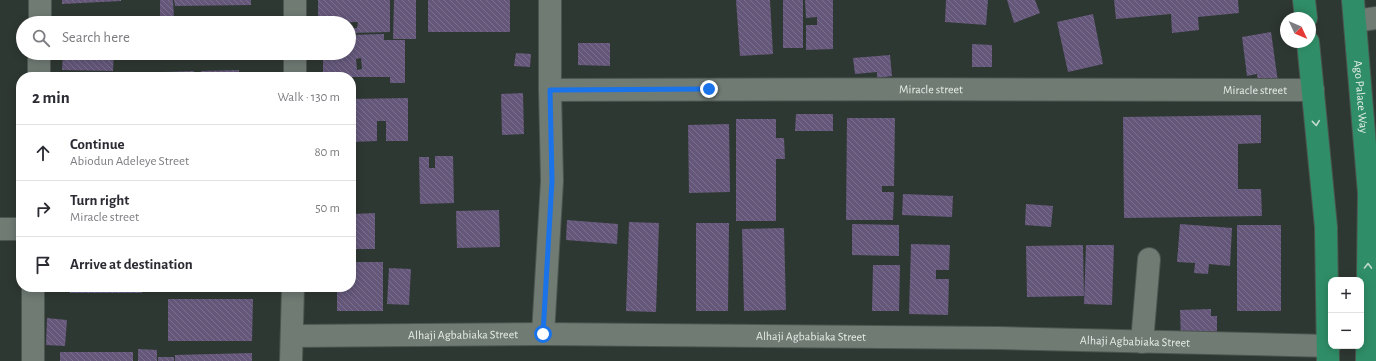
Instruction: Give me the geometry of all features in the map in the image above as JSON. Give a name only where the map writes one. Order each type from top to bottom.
[{"type":"main road","points":[[1304,0],[1305,12]]},
{"type":"main road","name":"Ago Palace Way","points":[[1362,13],[1372,193],[1368,361]]},
{"type":"main road","points":[[1309,48],[1326,227],[1328,353]]},
{"type":"street","points":[[40,0],[40,16]]},
{"type":"street","points":[[295,0],[295,16]]},
{"type":"street","points":[[543,334],[552,181],[550,0]]},
{"type":"street","points":[[39,60],[39,72]]},
{"type":"street","points":[[295,60],[295,72]]},
{"type":"street","name":"Miracle street","points":[[550,90],[1313,90]]},
{"type":"street","points":[[0,229],[16,230]]},
{"type":"street","points":[[1142,342],[1149,259]]},
{"type":"street","points":[[32,292],[33,361]]},
{"type":"street","points":[[292,361],[293,292]]},
{"type":"street","name":"Alhaji Agbabiaka Street","points":[[293,336],[543,334],[975,338],[1142,342],[1328,353]]},
{"type":"building","points":[[62,0],[121,0],[121,1],[62,4]]},
{"type":"building","points":[[160,0],[173,0],[174,16],[160,16]]},
{"type":"building","points":[[174,0],[251,0],[251,5],[175,6]]},
{"type":"building","points":[[318,0],[390,0],[390,32],[356,33],[358,22],[356,22],[356,16],[318,16]]},
{"type":"building","points":[[394,0],[416,0],[416,39],[393,39]]},
{"type":"building","points":[[428,0],[510,0],[510,32],[428,32]]},
{"type":"building","points":[[736,0],[770,0],[773,54],[740,56]]},
{"type":"building","points":[[783,0],[803,0],[803,48],[783,48]]},
{"type":"building","points":[[805,0],[833,0],[833,49],[806,50],[806,25],[817,25],[817,17],[806,18]]},
{"type":"building","points":[[946,0],[988,0],[986,25],[945,22]]},
{"type":"building","points":[[1007,0],[1035,0],[1040,13],[1014,23]]},
{"type":"building","points":[[1114,0],[1238,0],[1239,13],[1198,17],[1199,30],[1172,33],[1171,14],[1116,19]]},
{"type":"building","points":[[1093,14],[1103,64],[1068,72],[1057,22]]},
{"type":"building","points":[[1271,32],[1278,82],[1258,85],[1257,74],[1247,76],[1242,37]]},
{"type":"building","points":[[384,34],[384,40],[405,40],[405,83],[390,83],[390,77],[356,77],[356,72],[323,72],[323,60],[356,60],[356,59],[356,35]],"holes":[[[361,58],[362,69],[357,70],[356,59]]]},
{"type":"building","points":[[578,43],[610,43],[610,66],[578,65]]},
{"type":"building","points":[[972,44],[992,45],[992,67],[972,67]]},
{"type":"building","points":[[516,53],[531,54],[530,67],[514,66]]},
{"type":"building","points":[[890,55],[892,76],[877,78],[877,72],[855,74],[853,58]]},
{"type":"building","points":[[63,60],[114,60],[113,71],[62,70]]},
{"type":"building","points":[[239,70],[239,72],[201,72]]},
{"type":"building","points":[[194,71],[194,72],[164,72]]},
{"type":"building","points":[[523,93],[524,134],[502,135],[501,94]]},
{"type":"building","points":[[408,98],[408,141],[386,141],[386,121],[377,121],[377,141],[356,142],[356,99]]},
{"type":"building","points":[[796,114],[833,114],[833,131],[795,131]]},
{"type":"building","points":[[1261,115],[1261,143],[1238,144],[1238,189],[1261,189],[1262,216],[1124,218],[1123,117]]},
{"type":"building","points":[[847,118],[895,118],[894,186],[882,186],[882,192],[894,192],[893,220],[846,220]]},
{"type":"building","points":[[736,119],[776,119],[776,138],[784,138],[785,159],[776,159],[776,221],[736,221]]},
{"type":"building","points":[[729,124],[730,192],[689,193],[688,125]]},
{"type":"building","points":[[435,156],[453,156],[454,203],[420,204],[419,157],[429,157],[429,168],[435,168]]},
{"type":"building","points":[[903,194],[953,196],[952,217],[902,215]]},
{"type":"building","points":[[1026,204],[1053,206],[1051,227],[1025,225]]},
{"type":"building","points":[[499,210],[500,247],[457,248],[456,211]]},
{"type":"building","points":[[375,213],[375,249],[356,249],[356,214]]},
{"type":"building","points":[[567,220],[618,224],[617,244],[566,240]]},
{"type":"building","points":[[629,222],[659,223],[656,312],[626,311]]},
{"type":"building","points":[[696,223],[729,223],[728,311],[696,311]]},
{"type":"building","points":[[852,224],[899,225],[899,256],[852,255]]},
{"type":"building","points":[[1180,224],[1232,228],[1230,266],[1209,264],[1208,274],[1194,273],[1195,263],[1177,262]]},
{"type":"building","points":[[1237,225],[1281,225],[1281,311],[1237,311]]},
{"type":"building","points":[[784,228],[786,310],[744,311],[742,229]]},
{"type":"building","points":[[911,244],[950,245],[949,270],[936,270],[936,279],[949,279],[948,315],[909,314]]},
{"type":"building","points":[[1083,245],[1084,296],[1027,297],[1026,246]]},
{"type":"building","points":[[1086,245],[1114,245],[1112,305],[1084,304]]},
{"type":"building","points":[[356,262],[383,262],[383,311],[337,311],[337,292],[356,292]]},
{"type":"building","points":[[873,265],[900,265],[899,311],[872,311]]},
{"type":"building","points":[[389,268],[411,269],[409,305],[387,304]]},
{"type":"building","points":[[70,292],[142,292],[142,293]]},
{"type":"building","points":[[168,299],[253,299],[252,341],[168,341]]},
{"type":"building","points":[[1211,309],[1211,316],[1217,316],[1217,338],[1181,340],[1180,310]]},
{"type":"building","points":[[47,318],[67,320],[65,346],[46,345]]},
{"type":"building","points":[[138,349],[157,350],[157,361],[138,361]]},
{"type":"building","points":[[60,352],[133,352],[133,361],[60,361]]},
{"type":"building","points":[[252,353],[252,361],[175,361],[175,355]]},
{"type":"building","points":[[158,357],[174,357],[174,361],[158,361]]},
{"type":"route","points":[[543,334],[552,181],[550,90],[709,89]]}]
